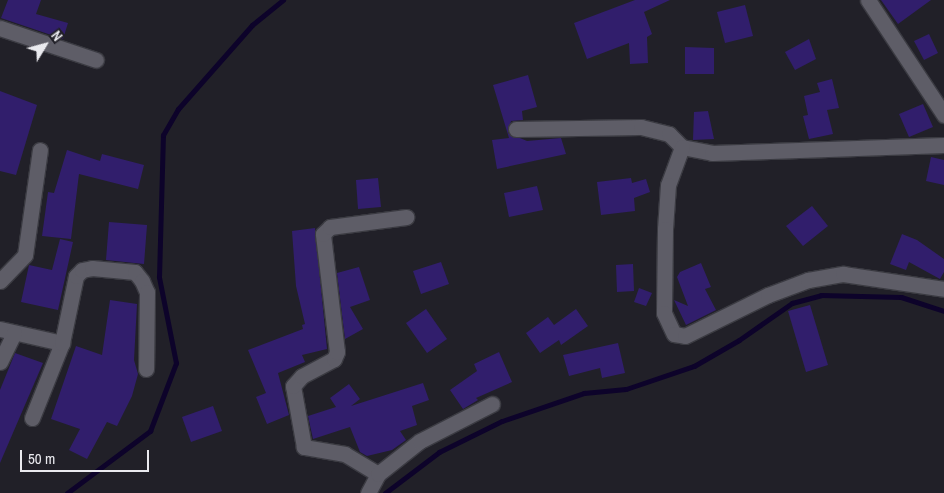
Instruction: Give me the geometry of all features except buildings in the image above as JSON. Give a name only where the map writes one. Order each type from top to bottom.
[{"type":"street","points":[[868,0],[944,115]]},
{"type":"street","points":[[0,28],[96,60]]},
{"type":"street","points":[[516,130],[641,127],[669,134],[682,147],[712,153],[944,145]]},
{"type":"street","points":[[682,147],[668,186],[665,229],[664,313],[674,334],[685,336],[768,295],[808,280],[843,274],[944,289]]},
{"type":"street","points":[[0,282],[25,254],[40,150]]},
{"type":"street","points":[[378,474],[345,454],[304,447],[292,386],[302,376],[334,359],[337,352],[323,234],[330,227],[406,218]]},
{"type":"street","points":[[32,418],[62,343],[76,276],[82,270],[92,268],[135,272],[147,292],[146,369]]},
{"type":"street","points":[[0,362],[7,331],[62,343]]},
{"type":"street","points":[[368,493],[378,474],[420,441],[492,404]]},
{"type":"waterway","points":[[67,493],[150,431],[176,363],[159,277],[163,135],[178,109],[252,25],[283,0]]},
{"type":"waterway","points":[[385,493],[439,452],[502,421],[584,393],[626,389],[694,366],[739,340],[792,303],[821,295],[901,297],[944,311]]}]
